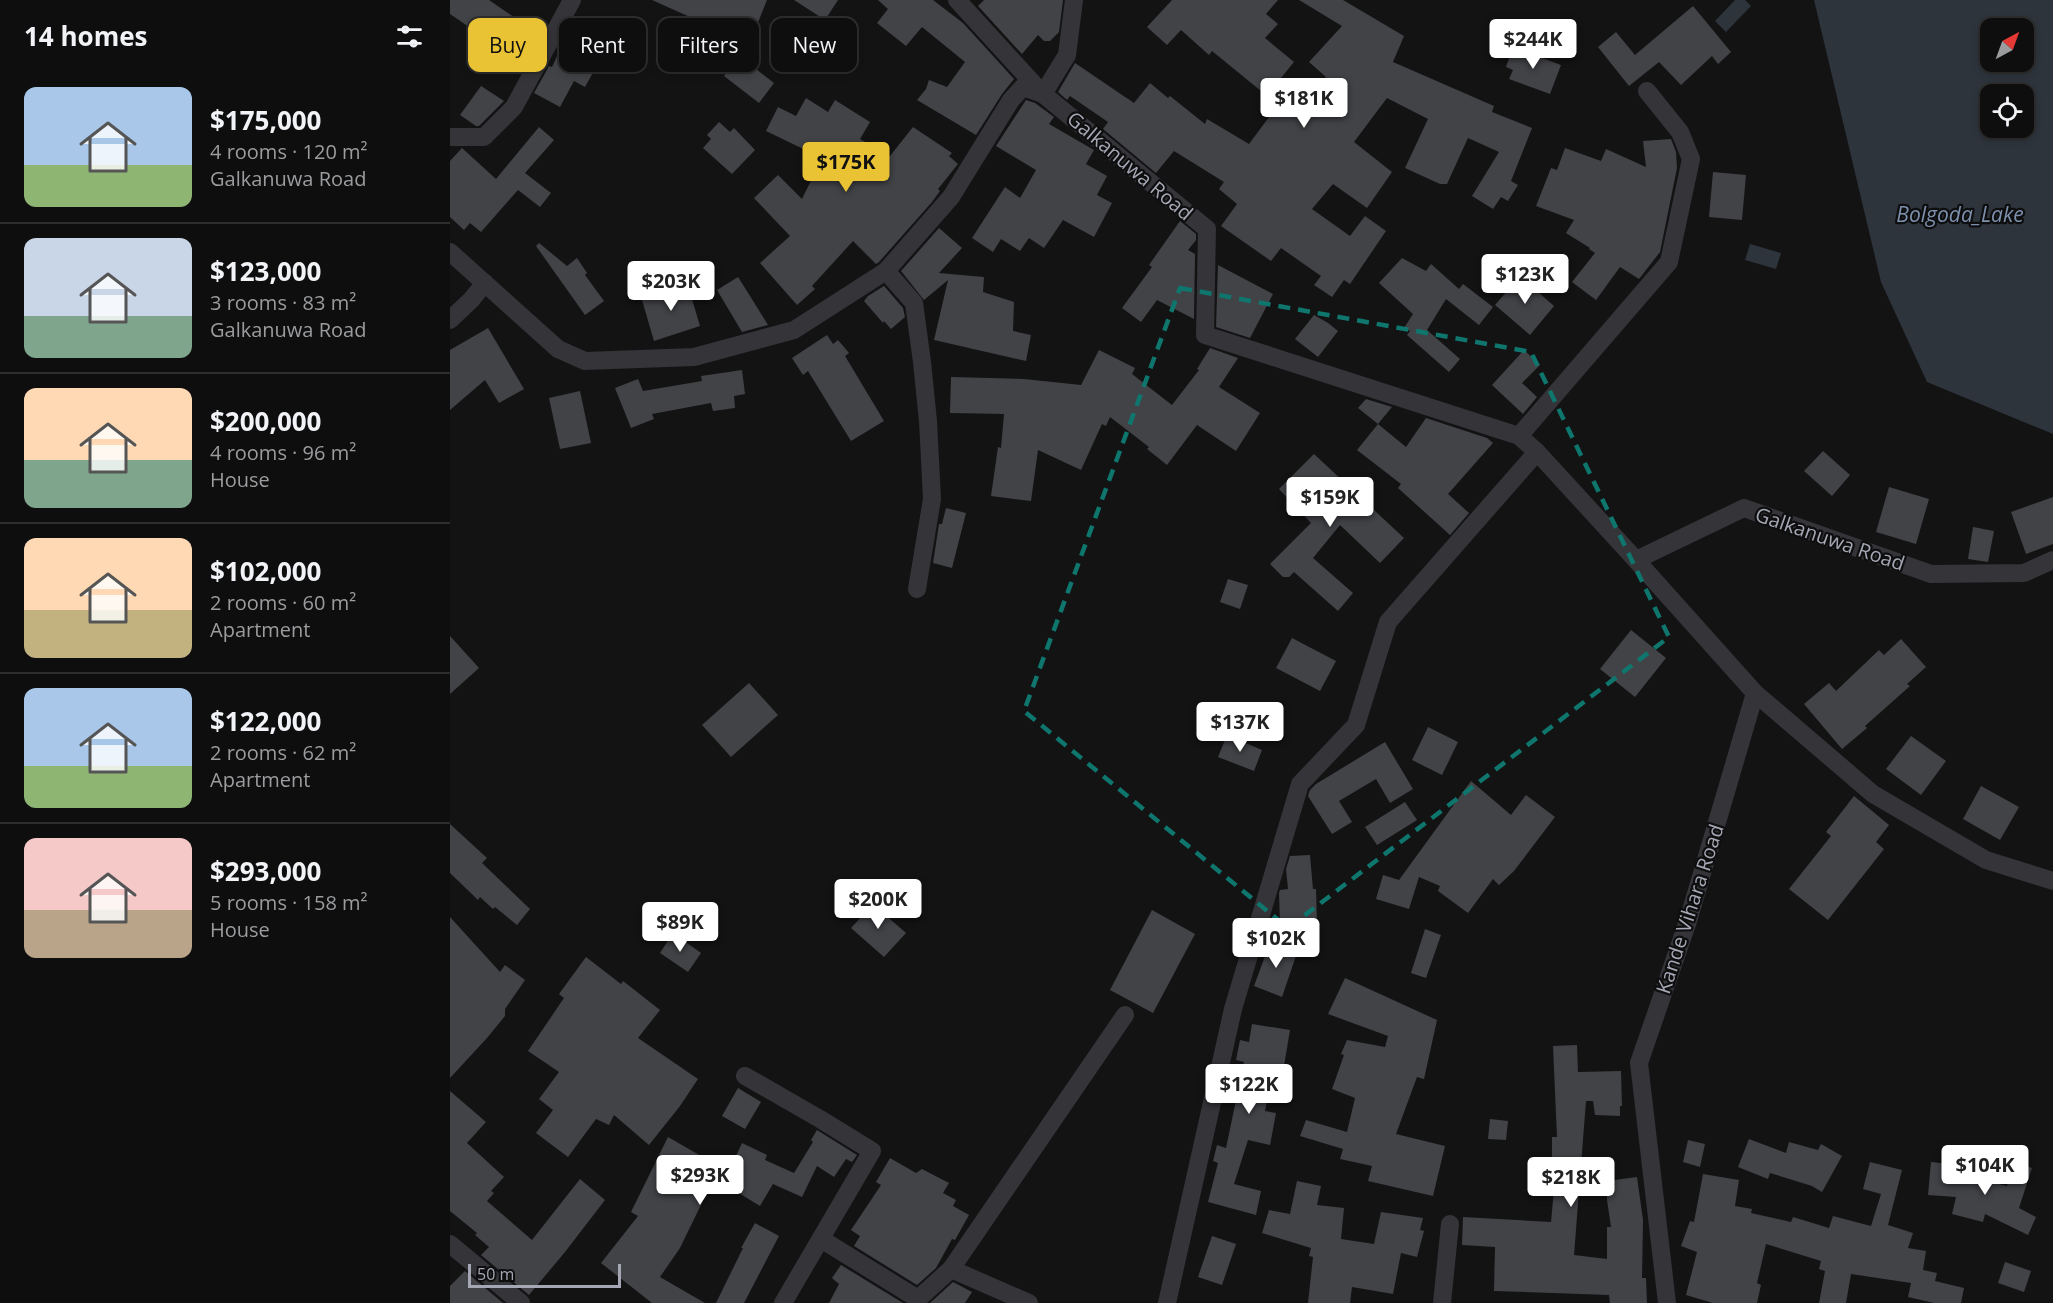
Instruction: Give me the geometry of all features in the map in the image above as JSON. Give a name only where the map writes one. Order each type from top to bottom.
[{"type":"street","points":[[450,137],[484,137],[514,107],[572,0]]},
{"type":"street","points":[[957,0],[1043,94]]},
{"type":"street","points":[[1043,94],[1068,55],[1074,0]]},
{"type":"street","points":[[450,252],[558,349],[585,361],[694,357],[794,330],[886,271],[951,197],[1011,100],[1023,87],[1043,94]]},
{"type":"street","points":[[1519,436],[1669,262],[1691,159],[1680,132],[1647,91]]},
{"type":"street","name":"Galkanuwa Road","points":[[1043,94],[1207,229],[1204,335],[1519,436],[1636,560],[1744,508],[1931,574],[2024,573],[2053,560]]},
{"type":"street","points":[[886,271],[914,303],[924,374],[932,499],[918,589]]},
{"type":"street","points":[[450,320],[485,283]]},
{"type":"street","points":[[1167,1303],[1233,1009],[1300,784],[1356,725],[1388,622],[1537,453]]},
{"type":"street","points":[[1636,560],[1755,693],[1873,794],[1986,860],[2053,880]]},
{"type":"street","name":"Kande Vihara Road","points":[[1668,1303],[1639,1063],[1688,921],[1755,693]]},
{"type":"street","points":[[821,1239],[918,1299],[951,1269],[1125,1015]]},
{"type":"street","points":[[745,1076],[872,1151],[783,1303]]},
{"type":"street","points":[[1442,1303],[1450,1224]]},
{"type":"street","points":[[450,1244],[521,1303]]},
{"type":"street","points":[[951,1269],[1029,1303]]},
{"type":"highlighted area","points":[[1180,288],[1531,352],[1669,637],[1288,928],[1024,711]]},
{"type":"water","points":[[1735,0],[1745,0],[1751,6],[1726,32],[1715,21]]},
{"type":"water","name":"Bolgoda_Lake","points":[[1814,0],[2053,0],[2053,434],[1927,382],[1881,282]]},
{"type":"water","points":[[1750,244],[1781,253],[1776,269],[1745,260]]},
{"type":"building","points":[[450,0],[489,0],[515,18],[468,18],[468,26],[450,14]]},
{"type":"building","points":[[652,0],[767,0],[759,20],[759,18],[692,18]]},
{"type":"building","points":[[794,0],[838,0],[826,18],[822,18]]},
{"type":"building","points":[[878,0],[933,0],[963,23],[1014,79],[976,135],[917,100],[926,89],[929,80],[947,87],[965,62],[922,27],[906,46],[877,23],[888,9]]},
{"type":"building","points":[[984,0],[1063,0],[1059,32],[1050,41],[1044,41],[1038,35],[1022,54],[978,6]]},
{"type":"building","points":[[1172,0],[1278,0],[1266,14],[1278,24],[1265,38],[1294,62],[1281,78],[1305,100],[1326,77],[1309,62],[1342,26],[1299,0],[1343,0],[1404,36],[1393,62],[1494,106],[1492,112],[1532,128],[1511,181],[1518,185],[1508,201],[1501,197],[1493,209],[1472,196],[1499,152],[1468,138],[1447,184],[1440,184],[1405,168],[1428,119],[1387,98],[1354,142],[1392,172],[1367,208],[1333,184],[1312,209],[1350,236],[1365,216],[1386,231],[1350,284],[1344,280],[1332,297],[1314,285],[1321,276],[1281,248],[1271,261],[1221,226],[1237,204],[1219,189],[1224,182],[1174,151],[1156,173],[1103,129],[1108,122],[1070,96],[1067,100],[1058,92],[1075,63],[1134,103],[1150,83],[1205,124],[1207,119],[1249,144],[1278,105],[1212,51],[1209,55],[1181,30],[1167,45],[1147,27]]},
{"type":"building","points":[[1693,6],[1731,52],[1718,64],[1712,56],[1681,85],[1659,62],[1629,86],[1598,47],[1616,32],[1635,55]]},
{"type":"building","points":[[1513,47],[1561,65],[1550,94],[1509,79],[1513,70],[1506,67]]},
{"type":"building","points":[[559,52],[559,72],[593,72],[585,87],[574,81],[560,107],[534,93],[549,66],[552,67]]},
{"type":"building","points":[[759,71],[774,83],[759,103],[724,76],[727,72]]},
{"type":"building","points":[[481,86],[504,101],[479,126],[476,126],[460,115]]},
{"type":"building","points":[[806,98],[828,112],[835,100],[870,122],[860,139],[890,156],[913,127],[952,153],[949,156],[958,164],[938,189],[940,191],[932,202],[879,262],[876,264],[853,241],[812,286],[815,289],[797,305],[760,263],[790,236],[754,198],[778,175],[802,199],[822,158],[766,131],[778,107],[796,116]]},
{"type":"building","points":[[1026,100],[1035,103],[1054,117],[1049,124],[1094,150],[1086,164],[1107,176],[1097,195],[1112,203],[1094,237],[1063,220],[1044,248],[1029,238],[1020,251],[1001,239],[993,252],[972,238],[1005,187],[1020,198],[1036,170],[996,146]]},
{"type":"building","points":[[719,122],[730,132],[734,128],[755,150],[732,174],[703,148],[711,139],[707,135]]},
{"type":"building","points":[[539,127],[554,140],[525,173],[551,193],[540,207],[518,190],[481,232],[470,223],[464,230],[450,217],[450,161],[462,148],[496,179]]},
{"type":"building","points":[[1671,139],[1676,152],[1677,168],[1660,252],[1639,279],[1620,267],[1596,300],[1572,282],[1595,253],[1566,233],[1574,220],[1536,206],[1551,168],[1557,170],[1565,148],[1601,161],[1606,149],[1646,167],[1643,141]]},
{"type":"building","points":[[1713,172],[1746,175],[1742,220],[1709,217]]},
{"type":"building","points":[[1180,221],[1196,234],[1196,240],[1188,250],[1195,254],[1194,319],[1157,300],[1141,322],[1122,308],[1152,267],[1149,265]]},
{"type":"building","points":[[939,228],[962,248],[939,273],[984,277],[983,292],[1014,302],[1013,331],[1031,335],[1026,361],[934,340],[948,280],[924,300],[901,271]]},
{"type":"building","points":[[539,243],[567,266],[577,258],[587,273],[585,275],[604,301],[585,315],[536,246]]},
{"type":"building","points":[[1402,258],[1426,271],[1431,264],[1459,289],[1463,284],[1493,307],[1479,325],[1446,299],[1427,330],[1460,359],[1449,372],[1407,335],[1410,331],[1404,328],[1413,314],[1379,283]]},
{"type":"building","points":[[1218,265],[1273,294],[1250,338],[1216,327]]},
{"type":"building","points":[[1520,276],[1554,306],[1530,335],[1495,305]]},
{"type":"building","points":[[738,277],[768,325],[742,332],[717,290]]},
{"type":"building","points":[[686,279],[700,326],[654,341],[642,300],[670,292],[668,285]]},
{"type":"building","points":[[884,286],[903,308],[905,317],[891,329],[864,301]]},
{"type":"building","points":[[1314,315],[1338,331],[1318,357],[1295,339]]},
{"type":"building","points":[[488,328],[524,389],[499,403],[485,380],[450,410],[450,350]]},
{"type":"building","points":[[827,335],[833,344],[838,340],[849,353],[845,356],[884,421],[851,441],[808,371],[803,375],[792,358]]},
{"type":"building","points":[[1210,348],[1238,358],[1219,387],[1260,413],[1236,451],[1197,425],[1167,465],[1147,449],[1149,447],[1110,417],[1106,426],[1102,424],[1081,470],[1038,450],[1031,501],[991,496],[998,447],[1001,448],[1004,414],[950,413],[951,377],[1024,379],[1081,385],[1099,350],[1135,368],[1132,374],[1172,405],[1199,370],[1197,369]]},
{"type":"building","points":[[1524,350],[1540,365],[1522,383],[1537,397],[1523,414],[1492,385]]},
{"type":"building","points":[[742,370],[745,394],[734,396],[735,408],[713,411],[711,403],[652,414],[654,419],[631,428],[615,388],[638,379],[643,391],[702,381],[701,376]]},
{"type":"building","points":[[580,391],[591,443],[560,449],[549,398]]},
{"type":"building","points":[[1366,399],[1392,407],[1378,424],[1358,408]]},
{"type":"building","points":[[1426,418],[1487,438],[1493,443],[1448,494],[1469,513],[1450,535],[1398,488],[1401,484],[1357,450],[1378,424],[1406,447]]},
{"type":"building","points":[[1823,451],[1850,475],[1832,496],[1804,471]]},
{"type":"building","points":[[1314,454],[1404,538],[1380,563],[1340,525],[1313,558],[1353,593],[1338,611],[1294,572],[1289,577],[1283,577],[1270,564],[1311,523],[1279,489]]},
{"type":"building","points":[[1889,487],[1929,499],[1916,544],[1876,532]]},
{"type":"building","points":[[2053,497],[2053,544],[2026,554],[2011,512]]},
{"type":"building","points":[[946,508],[966,513],[952,568],[933,563],[939,524],[942,524]]},
{"type":"building","points":[[1973,527],[1994,531],[1988,562],[1968,559]]},
{"type":"building","points":[[1228,579],[1248,585],[1240,609],[1220,602]]},
{"type":"building","points":[[1631,630],[1666,658],[1635,697],[1600,669]]},
{"type":"building","points":[[450,636],[479,668],[450,694]]},
{"type":"building","points":[[1292,638],[1336,661],[1320,691],[1276,668]]},
{"type":"building","points":[[1901,639],[1926,667],[1907,684],[1910,686],[1865,726],[1867,728],[1842,749],[1804,704],[1829,683],[1836,691],[1879,650],[1884,655]]},
{"type":"building","points":[[749,683],[778,715],[731,757],[702,725]]},
{"type":"building","points":[[1428,727],[1458,742],[1442,775],[1412,760]]},
{"type":"building","points":[[1227,735],[1262,750],[1254,771],[1218,757]]},
{"type":"building","points":[[1911,736],[1946,761],[1921,795],[1886,769]]},
{"type":"building","points":[[1385,742],[1413,789],[1390,803],[1376,779],[1339,801],[1352,822],[1332,834],[1308,796],[1310,790],[1316,784]]},
{"type":"building","points":[[1471,781],[1511,815],[1526,795],[1555,817],[1514,871],[1499,885],[1493,879],[1468,913],[1438,891],[1440,886],[1419,877],[1409,909],[1376,899],[1383,875],[1399,880]]},
{"type":"building","points":[[1981,786],[2019,807],[2000,840],[1963,819]]},
{"type":"building","points":[[1854,796],[1889,825],[1876,842],[1884,849],[1828,920],[1789,889],[1831,836],[1826,832]]},
{"type":"building","points":[[1405,802],[1417,820],[1377,845],[1365,827]]},
{"type":"building","points":[[450,824],[487,858],[482,863],[530,909],[517,925],[480,897],[478,900],[450,873]]},
{"type":"building","points":[[1310,855],[1313,889],[1316,889],[1317,923],[1280,924],[1279,893],[1280,890],[1288,889],[1286,869],[1290,856]]},
{"type":"building","points":[[873,904],[906,933],[884,957],[851,928]]},
{"type":"building","points":[[1152,910],[1195,934],[1153,1013],[1110,990]]},
{"type":"building","points":[[450,917],[500,972],[505,965],[525,980],[505,1009],[505,1016],[450,1078]]},
{"type":"building","points":[[1425,929],[1441,935],[1426,978],[1411,973]]},
{"type":"building","points":[[673,933],[701,953],[688,972],[660,953]]},
{"type":"building","points":[[1271,940],[1293,948],[1291,954],[1296,956],[1282,997],[1254,986]]},
{"type":"building","points":[[586,957],[621,984],[623,981],[660,1010],[638,1038],[698,1079],[649,1145],[614,1115],[609,1125],[596,1119],[568,1157],[536,1133],[553,1110],[539,1099],[559,1072],[528,1051],[564,998],[559,994]]},
{"type":"building","points":[[1345,978],[1437,1020],[1424,1079],[1417,1077],[1396,1134],[1445,1146],[1433,1196],[1368,1181],[1372,1166],[1340,1159],[1343,1149],[1300,1136],[1306,1120],[1347,1132],[1355,1098],[1332,1089],[1347,1040],[1385,1047],[1388,1036],[1328,1014]]},
{"type":"building","points":[[1252,1024],[1290,1030],[1283,1072],[1273,1070],[1265,1111],[1276,1113],[1270,1145],[1248,1140],[1234,1184],[1261,1191],[1256,1215],[1208,1202],[1218,1163],[1213,1161],[1217,1145],[1226,1148],[1244,1062],[1236,1060],[1240,1040],[1249,1042]]},
{"type":"building","points":[[1577,1045],[1578,1072],[1621,1071],[1622,1106],[1620,1106],[1620,1116],[1595,1115],[1593,1101],[1586,1101],[1574,1255],[1607,1259],[1607,1227],[1611,1227],[1607,1181],[1637,1177],[1643,1220],[1642,1278],[1646,1278],[1647,1303],[1610,1303],[1609,1295],[1494,1291],[1495,1247],[1462,1245],[1463,1217],[1551,1222],[1556,1167],[1552,1167],[1552,1137],[1557,1137],[1553,1046]]},
{"type":"building","points":[[738,1088],[761,1102],[745,1129],[722,1116]]},
{"type":"building","points":[[450,1091],[486,1122],[467,1143],[504,1177],[491,1191],[494,1193],[487,1201],[532,1240],[580,1179],[605,1200],[529,1295],[481,1255],[489,1247],[475,1235],[477,1233],[450,1211]]},
{"type":"building","points":[[1490,1119],[1508,1121],[1506,1140],[1488,1139]]},
{"type":"building","points":[[817,1130],[857,1155],[852,1162],[846,1159],[834,1177],[817,1166],[802,1197],[773,1184],[760,1206],[714,1178],[680,1248],[660,1277],[705,1303],[652,1303],[601,1263],[638,1216],[631,1212],[668,1137],[708,1160],[709,1158],[730,1169],[742,1143],[767,1155],[765,1160],[794,1173],[813,1142],[811,1140]]},
{"type":"building","points":[[1749,1139],[1786,1153],[1789,1142],[1818,1150],[1821,1144],[1842,1156],[1822,1192],[1812,1186],[1770,1173],[1768,1179],[1738,1167]]},
{"type":"building","points":[[1688,1140],[1705,1144],[1700,1167],[1683,1162]]},
{"type":"building","points":[[890,1158],[916,1173],[922,1169],[949,1183],[943,1193],[956,1200],[953,1206],[969,1215],[936,1268],[917,1285],[854,1246],[860,1236],[851,1230],[881,1185],[876,1182]]},
{"type":"building","points":[[1870,1162],[1902,1170],[1888,1225],[1913,1233],[1908,1248],[1926,1251],[1923,1270],[1937,1273],[1935,1281],[1964,1288],[1961,1303],[1934,1303],[1908,1297],[1911,1283],[1851,1274],[1846,1303],[1819,1303],[1825,1271],[1819,1269],[1821,1261],[1766,1244],[1757,1283],[1761,1285],[1757,1303],[1713,1303],[1686,1295],[1697,1252],[1681,1246],[1690,1221],[1694,1222],[1703,1174],[1739,1180],[1735,1206],[1752,1209],[1751,1213],[1791,1222],[1793,1217],[1829,1228],[1833,1216],[1871,1226],[1881,1194],[1863,1189]]},
{"type":"building","points":[[1931,1162],[1950,1164],[1949,1172],[2007,1186],[2015,1162],[2032,1168],[2019,1208],[2036,1217],[2028,1235],[1985,1214],[1983,1222],[1952,1214],[1956,1197],[1928,1195]]},
{"type":"building","points":[[1297,1181],[1321,1186],[1317,1205],[1344,1208],[1341,1239],[1374,1244],[1381,1212],[1423,1218],[1420,1230],[1424,1231],[1417,1257],[1401,1253],[1393,1294],[1352,1287],[1350,1303],[1308,1303],[1313,1257],[1309,1256],[1311,1248],[1262,1233],[1269,1210],[1290,1214]]},
{"type":"building","points":[[755,1223],[779,1236],[744,1303],[716,1303],[743,1248],[741,1248]]},
{"type":"building","points":[[1212,1236],[1236,1244],[1222,1285],[1198,1277]]},
{"type":"building","points":[[2005,1262],[2031,1271],[2024,1292],[1998,1283]]},
{"type":"building","points":[[841,1265],[903,1303],[829,1303],[839,1284],[832,1278]]},
{"type":"building","points":[[465,1271],[503,1303],[450,1303],[450,1286]]},
{"type":"building","points":[[953,1282],[972,1292],[965,1303],[930,1303]]}]
